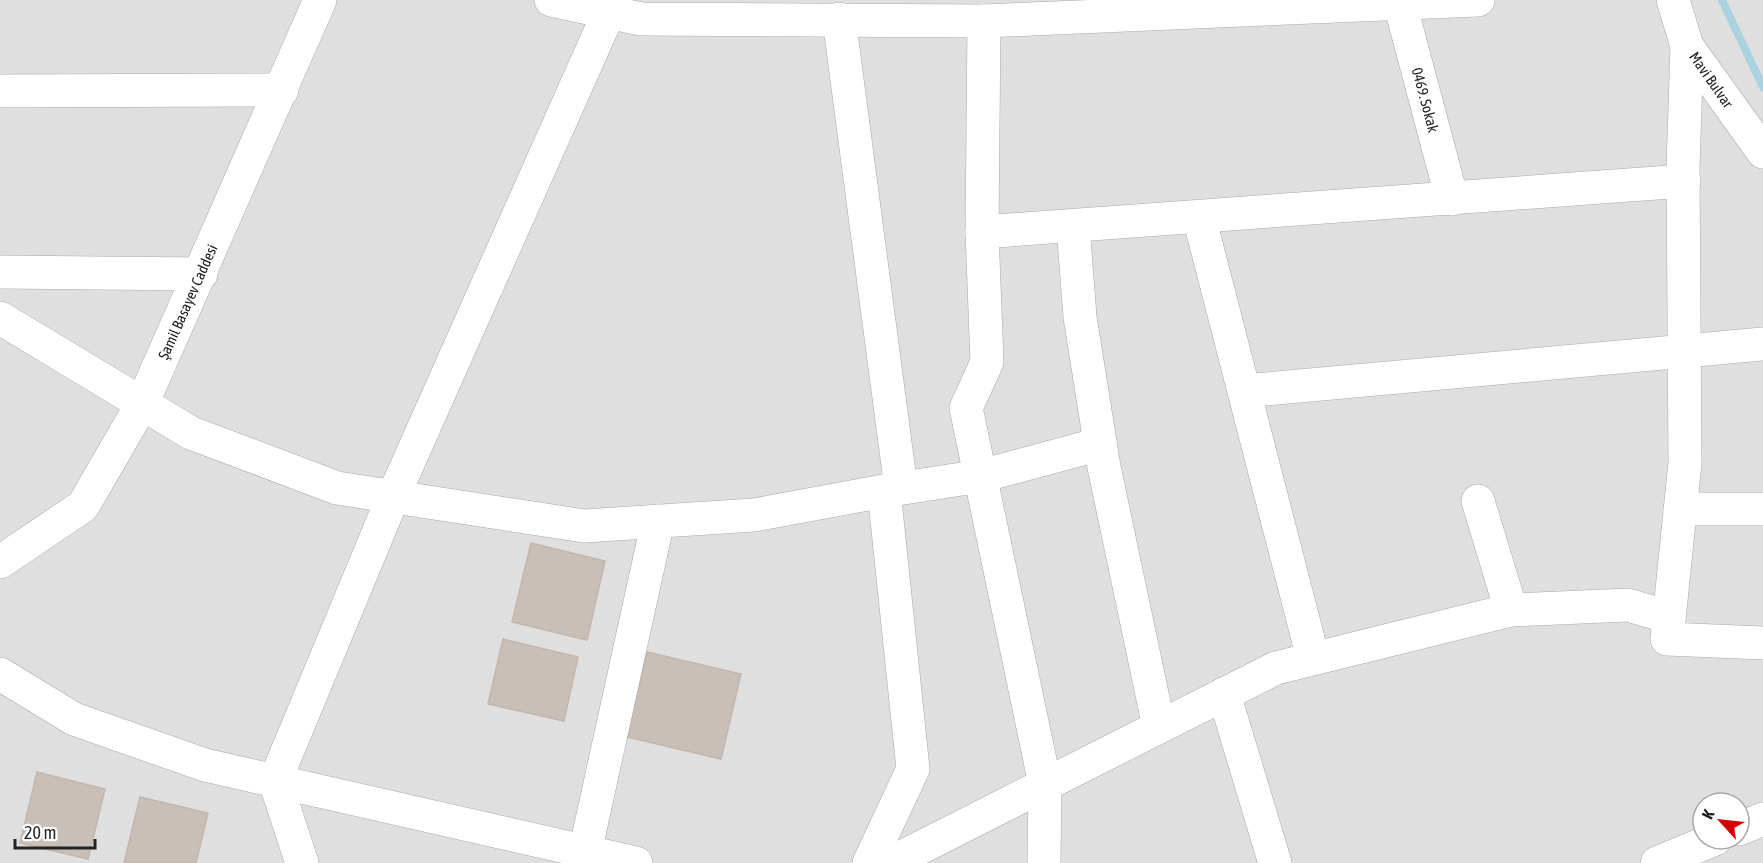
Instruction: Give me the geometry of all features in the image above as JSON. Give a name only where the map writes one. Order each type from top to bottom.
[{"type":"street","name":"Şamil Basayev Caddesi","points":[[0,562],[83,506],[142,404],[320,0]]},
{"type":"street","points":[[551,0],[601,7],[641,19],[984,21],[1478,0]]},
{"type":"street","name":"Mavi Bulvar","points":[[1673,0],[1687,46],[1763,152]]},
{"type":"street","name":"0469. Sokak","points":[[1400,2],[1452,199]]},
{"type":"street","points":[[302,863],[275,781],[601,7]]},
{"type":"street","points":[[839,19],[892,489],[914,769],[869,863]]},
{"type":"street","points":[[984,21],[982,232],[987,362],[966,408],[1045,784],[1044,863]]},
{"type":"street","points":[[1687,46],[1684,181],[1685,463],[1667,639],[1763,643]]},
{"type":"street","points":[[0,91],[282,90]]},
{"type":"street","points":[[982,232],[1684,181]]},
{"type":"street","points":[[1199,217],[1313,658]]},
{"type":"street","points":[[1073,226],[1080,317],[1100,444],[1159,727]]},
{"type":"street","points":[[0,272],[201,274]]},
{"type":"street","points":[[0,318],[191,433],[337,488],[584,525],[754,514],[892,489],[981,476],[1100,444]]},
{"type":"street","points":[[1244,392],[1763,344]]},
{"type":"street","points":[[1478,501],[1511,610]]},
{"type":"street","points":[[1680,509],[1763,509]]},
{"type":"street","points":[[569,854],[658,521]]},
{"type":"street","points":[[890,863],[1276,668],[1511,610],[1628,605],[1670,617]]},
{"type":"street","points":[[0,674],[74,719],[205,765],[569,854],[636,863]]},
{"type":"street","points":[[1224,694],[1275,863]]},
{"type":"street","points":[[1657,863],[1691,849]]},
{"type":"shaded area","points":[[0,0],[1763,0],[1763,863],[0,863]]},
{"type":"building","points":[[531,543],[605,561],[587,640],[512,622]]},
{"type":"building","points":[[503,639],[578,657],[564,721],[488,704]]},
{"type":"building","points":[[647,652],[741,674],[721,759],[627,737]]},
{"type":"building","points":[[37,772],[105,789],[88,859],[20,843]]},
{"type":"building","points":[[140,797],[208,813],[196,863],[124,863]]},
{"type":"waterway","points":[[1722,0],[1763,87]]}]
